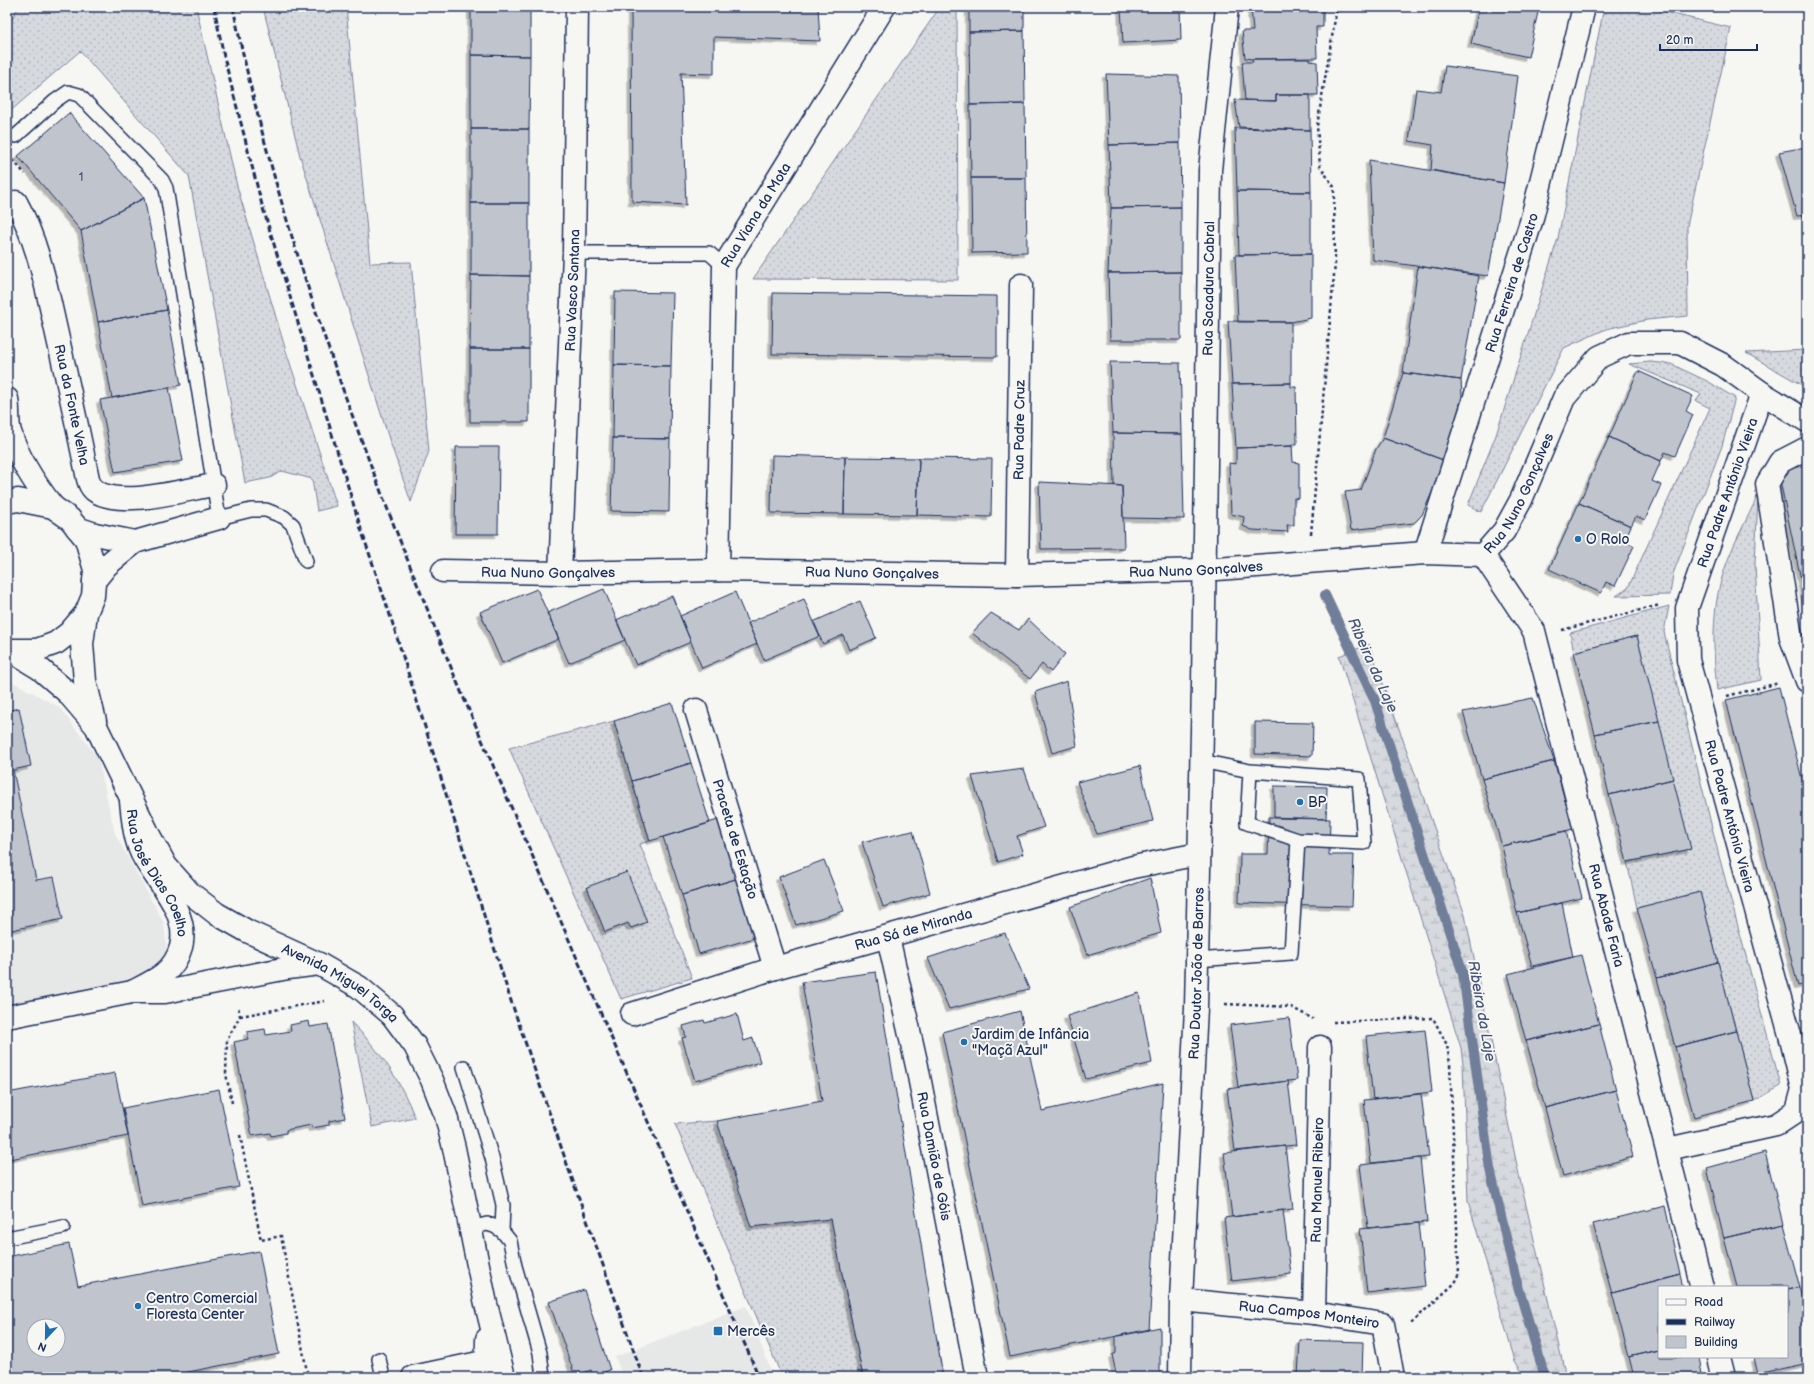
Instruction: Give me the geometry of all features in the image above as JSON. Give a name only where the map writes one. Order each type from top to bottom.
[{"type":"street","name":"Rua Vasco Santana","points":[[560,573],[574,253],[577,7]]},
{"type":"street","name":"Rua Viana da Mota","points":[[718,570],[724,266],[884,7]]},
{"type":"street","name":"Rua Sacadura Cabral","points":[[1204,570],[1210,170],[1227,7]]},
{"type":"street","name":"Rua Ferreira de Castro","points":[[1425,553],[1454,467],[1531,222],[1584,7]]},
{"type":"street","name":"Rua da Fonte Velha","points":[[16,202],[40,257],[88,479],[92,489],[117,499],[136,498],[214,485]]},
{"type":"street","name":"Rua Padre Cruz","points":[[1017,575],[1021,285]]},
{"type":"street","name":"Rua Nuno Gonçalves","points":[[443,571],[560,573],[718,570],[1017,575],[1204,570],[1425,553],[1483,555],[1504,531],[1521,500],[1564,398],[1599,357],[1629,343],[1680,343],[1722,365],[1762,393],[1807,421]]},
{"type":"street","name":"Rua Padre António Vieira","points":[[1668,1149],[1776,1126],[1797,1111],[1803,1089],[1788,1028],[1688,660],[1687,608],[1762,393]]},
{"type":"street","points":[[7,399],[8,436],[34,484],[53,507],[70,519],[86,539],[95,570],[93,596],[86,613],[69,633],[56,643],[38,650],[9,650]]},
{"type":"street","points":[[1806,679],[1791,638],[1767,484],[1780,462],[1807,448]]},
{"type":"street","points":[[7,502],[18,500],[53,507]]},
{"type":"street","points":[[94,581],[107,565],[135,542],[219,518]]},
{"type":"street","points":[[77,528],[95,534],[135,542]]},
{"type":"street","name":"Rua Abade Faria","points":[[1483,555],[1534,631],[1668,1149],[1702,1286]]},
{"type":"street","name":"Rua Doutor João de Barros","points":[[1180,1377],[1181,1300],[1196,1002],[1204,570]]},
{"type":"street","name":"Avenida Miguel Torga","points":[[86,613],[82,644],[85,682],[96,726]]},
{"type":"street","name":"Avenida Miguel Torga","points":[[9,650],[39,668],[67,692],[96,726],[113,759],[131,800],[166,866],[190,892],[217,914],[247,931],[319,964],[359,987],[386,1010],[416,1046],[432,1080],[446,1116],[486,1304],[504,1377]]},
{"type":"street","name":"Praceta de Estação","points":[[696,710],[775,968]]},
{"type":"street","name":"Rua José Dias Coelho","points":[[131,800],[135,838],[142,854],[179,916],[183,929],[182,941],[177,959],[167,971],[153,982],[132,992]]},
{"type":"street","name":"Rua Sá de Miranda","points":[[632,1014],[775,968],[1133,867],[1199,854]]},
{"type":"street","name":"Rua Damião de Góis","points":[[888,937],[918,1074],[977,1377]]},
{"type":"street","name":"Rua José Dias Coelho","points":[[7,1017],[132,992],[165,992],[319,964]]},
{"type":"street","name":"Rua Manuel Ribeiro","points":[[1314,1313],[1320,1047]]},
{"type":"street","name":"Rua Campos Monteiro","points":[[1181,1300],[1314,1313],[1383,1324],[1393,1377]]},
{"type":"street","name":"Avenida Miguel Torga","points":[[486,1304],[487,1369]]},
{"type":"street","points":[[1719,1358],[1724,1377]]},
{"type":"street","points":[[413,1377],[487,1369]]},
{"type":"lane","points":[[16,136],[55,101],[68,92],[79,95],[162,180],[166,188],[219,518],[251,510],[266,510],[284,517],[293,525],[306,561]]},
{"type":"lane","points":[[574,253],[709,253],[724,266]]},
{"type":"lane","points":[[1201,761],[1250,771],[1359,779],[1364,843],[1298,840],[1247,823],[1250,771]]},
{"type":"lane","points":[[1197,960],[1291,953],[1298,840]]},
{"type":"lane","points":[[464,1067],[492,1158],[503,1205],[502,1231]]},
{"type":"lane","points":[[470,1228],[487,1224],[494,1226],[502,1231],[510,1241],[515,1266],[540,1353],[543,1377]]},
{"type":"lane","points":[[7,1238],[63,1227]]},
{"type":"lane","points":[[379,1359],[383,1377]]},
{"type":"path","points":[[1307,562],[1312,526],[1335,264],[1334,187],[1320,166],[1317,126],[1337,7]]},
{"type":"path","points":[[10,157],[27,176]]},
{"type":"path","points":[[1534,631],[1560,630],[1691,598]]},
{"type":"path","points":[[1700,702],[1806,679]]},
{"type":"path","points":[[232,979],[240,1016],[227,1040],[226,1074],[232,1103]]},
{"type":"path","points":[[240,1016],[331,1000]]},
{"type":"path","points":[[1196,1002],[1291,1008],[1314,1019]]},
{"type":"path","points":[[1328,1022],[1433,1018],[1447,1045],[1450,1064],[1459,1275],[1455,1283],[1387,1344]]},
{"type":"path","points":[[240,1135],[261,1240],[281,1236],[308,1377]]},
{"type":"shaded area","points":[[7,679],[59,707],[98,758],[115,834],[164,923],[167,952],[142,980],[7,1007]]},
{"type":"shaded area","name":"Mercês","points":[[746,1306],[773,1377],[623,1377],[615,1357]]},
{"type":"green space","points":[[18,7],[196,7],[237,186],[286,351],[337,506],[317,511],[312,479],[282,471],[270,478],[245,483],[189,176],[80,51],[7,114],[7,29]]},
{"type":"green space","points":[[263,7],[346,7],[370,263],[411,262],[429,451],[411,502],[389,439],[300,156]]},
{"type":"green space","points":[[940,7],[957,7],[958,280],[753,279]]},
{"type":"green space","points":[[1604,7],[1644,7],[1731,28],[1687,226],[1688,316],[1647,320],[1606,329],[1564,348],[1481,512],[1468,505],[1496,435],[1558,238]]},
{"type":"green space","points":[[1807,350],[1807,388],[1746,353]]},
{"type":"green space","points":[[1650,362],[1671,364],[1709,382],[1735,398],[1722,446],[1673,574],[1670,595],[1616,596],[1628,588],[1710,408],[1696,401],[1701,394],[1629,364]]},
{"type":"green space","points":[[1758,495],[1755,564],[1761,680],[1717,690],[1714,630],[1720,585],[1731,552]]},
{"type":"green space","points":[[1669,606],[1664,632],[1719,856],[1781,1086],[1754,1101],[1700,892],[1637,908],[1627,862],[1690,849],[1637,636],[1574,652],[1570,633]]},
{"type":"green space","points":[[1369,644],[1465,915],[1519,1175],[1566,1377],[1525,1377],[1515,1361],[1468,1201],[1463,1064],[1461,1048],[1339,656]]},
{"type":"green space","points":[[614,721],[650,841],[640,844],[692,978],[621,999],[509,748]]},
{"type":"green space","points":[[351,1022],[380,1055],[396,1078],[415,1118],[372,1127]]},
{"type":"green space","points":[[717,1121],[831,1219],[863,1377],[782,1377],[675,1124]]},
{"type":"building","points":[[471,7],[530,7],[530,56],[471,55]]},
{"type":"building","points":[[631,7],[818,7],[820,41],[714,37],[714,74],[681,73],[686,205],[632,202]]},
{"type":"building","points":[[969,7],[1024,7],[1024,31],[969,32]]},
{"type":"building","points":[[1121,7],[1180,7],[1181,40],[1123,43]]},
{"type":"building","points":[[1251,7],[1323,7],[1323,27],[1316,27],[1317,58],[1245,58],[1242,31],[1253,31]]},
{"type":"building","points":[[1479,7],[1517,7],[1538,12],[1528,57],[1471,44]]},
{"type":"building","points":[[1024,31],[1025,104],[970,105],[969,32]]},
{"type":"building","points":[[471,55],[530,56],[529,129],[471,129]]},
{"type":"building","points":[[1252,59],[1310,59],[1310,61],[1317,62],[1318,95],[1276,95],[1276,101],[1245,100],[1242,62],[1253,62]]},
{"type":"building","points":[[1445,66],[1518,76],[1504,183],[1431,170],[1433,145],[1409,141],[1416,89],[1441,92]]},
{"type":"building","points":[[1106,74],[1179,76],[1180,143],[1109,145]]},
{"type":"building","points":[[1276,95],[1310,95],[1310,130],[1239,127],[1235,100],[1276,101]]},
{"type":"building","points":[[1025,104],[1026,178],[971,178],[970,105]]},
{"type":"building","points":[[69,113],[144,198],[81,231],[18,156]]},
{"type":"building","points":[[1235,128],[1310,130],[1311,192],[1237,191]]},
{"type":"building","points":[[471,129],[529,129],[529,203],[471,203]]},
{"type":"building","points":[[1180,143],[1181,207],[1111,208],[1109,145]]},
{"type":"building","points":[[1806,147],[1807,215],[1797,216],[1779,152]]},
{"type":"building","points":[[1369,160],[1504,183],[1488,276],[1373,260]]},
{"type":"building","points":[[971,178],[1026,178],[1027,252],[972,253]]},
{"type":"building","points":[[1237,191],[1311,192],[1311,254],[1239,255]]},
{"type":"building","points":[[144,198],[167,310],[98,322],[81,231]]},
{"type":"building","points":[[471,203],[529,203],[529,276],[471,275]]},
{"type":"building","points":[[1181,207],[1181,272],[1108,273],[1111,208]]},
{"type":"building","points":[[1311,254],[1311,318],[1291,322],[1238,322],[1235,255]]},
{"type":"building","points":[[1418,266],[1479,276],[1461,380],[1403,373]]},
{"type":"building","points":[[1181,272],[1181,340],[1110,340],[1108,273]]},
{"type":"building","points":[[471,275],[529,276],[529,349],[470,349]]},
{"type":"building","points":[[615,292],[673,293],[671,366],[614,365]]},
{"type":"building","points":[[773,293],[997,296],[997,357],[772,354]]},
{"type":"building","points":[[167,310],[181,385],[112,398],[98,322]]},
{"type":"building","points":[[1228,321],[1291,322],[1291,383],[1232,384]]},
{"type":"building","points":[[470,349],[529,349],[529,422],[470,422]]},
{"type":"building","points":[[1110,362],[1180,363],[1182,434],[1113,433]]},
{"type":"building","points":[[614,365],[671,366],[670,439],[613,438]]},
{"type":"building","points":[[1638,371],[1693,396],[1686,411],[1693,415],[1675,456],[1665,452],[1661,461],[1609,437]]},
{"type":"building","points":[[1403,373],[1461,380],[1462,396],[1446,461],[1383,438]]},
{"type":"building","points":[[1291,383],[1291,387],[1296,387],[1297,444],[1292,444],[1292,446],[1236,448],[1232,384]]},
{"type":"building","points":[[169,388],[183,461],[115,472],[100,400]]},
{"type":"building","points":[[1113,433],[1182,434],[1184,519],[1123,518],[1122,486],[1114,485]]},
{"type":"building","points":[[1609,437],[1661,461],[1652,481],[1661,485],[1645,520],[1636,516],[1631,526],[1579,503]]},
{"type":"building","points":[[613,438],[670,439],[669,512],[611,511]]},
{"type":"building","points":[[1383,438],[1446,461],[1422,515],[1414,523],[1351,530],[1345,492],[1361,490],[1376,449]]},
{"type":"building","points":[[1292,446],[1293,462],[1299,463],[1299,499],[1294,498],[1294,525],[1287,525],[1288,532],[1252,530],[1243,526],[1244,517],[1231,514],[1229,463],[1236,464],[1236,448]]},
{"type":"building","points":[[456,447],[499,447],[498,534],[455,534]]},
{"type":"building","points":[[772,455],[845,457],[844,514],[771,513]]},
{"type":"building","points":[[845,457],[919,458],[917,515],[844,514]]},
{"type":"building","points":[[919,458],[992,459],[991,517],[917,515]]},
{"type":"building","points":[[1807,465],[1807,608],[1778,471]]},
{"type":"building","points":[[1039,482],[1122,486],[1124,548],[1041,549]]},
{"type":"building","points":[[1579,503],[1631,526],[1624,541],[1634,546],[1615,586],[1606,582],[1601,593],[1549,569]]},
{"type":"building","points":[[537,589],[559,639],[502,663],[480,612]]},
{"type":"building","points":[[604,589],[625,640],[569,663],[547,613]]},
{"type":"building","points":[[735,592],[757,644],[702,668],[680,616]]},
{"type":"building","points":[[672,596],[691,642],[636,665],[616,620]]},
{"type":"building","points":[[804,599],[820,636],[764,660],[748,623]]},
{"type":"building","points":[[860,601],[876,638],[849,650],[843,635],[823,644],[813,622]]},
{"type":"building","points":[[991,613],[1019,630],[1028,619],[1065,654],[1051,672],[1042,664],[1030,679],[972,633]]},
{"type":"building","points":[[1637,636],[1659,721],[1595,734],[1574,652]]},
{"type":"building","points":[[1067,681],[1077,746],[1052,753],[1035,692]]},
{"type":"building","points":[[1779,687],[1807,799],[1807,984],[1798,986],[1726,700]]},
{"type":"building","points":[[1533,698],[1554,761],[1482,779],[1463,712]]},
{"type":"building","points":[[672,703],[691,763],[632,781],[614,721]]},
{"type":"building","points":[[19,708],[31,766],[13,770],[36,880],[54,877],[63,919],[7,931],[7,711]]},
{"type":"building","points":[[1659,721],[1673,779],[1609,795],[1595,734]]},
{"type":"building","points":[[1255,722],[1313,723],[1312,756],[1255,754]]},
{"type":"building","points":[[1554,761],[1573,829],[1502,846],[1482,779]]},
{"type":"building","points":[[691,763],[710,823],[650,841],[632,781]]},
{"type":"building","points":[[1140,766],[1153,821],[1097,834],[1077,782]]},
{"type":"building","points":[[1024,769],[1044,827],[1017,836],[1023,854],[998,862],[972,776]]},
{"type":"building","points":[[1673,779],[1691,849],[1627,862],[1609,795]]},
{"type":"building","name":"BP","points":[[1274,786],[1327,787],[1326,819],[1274,818]]},
{"type":"building","points":[[1269,817],[1330,819],[1329,855],[1354,855],[1352,906],[1239,903],[1240,854],[1268,854]]},
{"type":"building","points":[[721,819],[739,878],[682,895],[663,837]]},
{"type":"building","points":[[913,831],[930,893],[883,907],[862,842]]},
{"type":"building","points":[[1566,831],[1582,898],[1517,913],[1502,846]]},
{"type":"building","points":[[824,860],[844,911],[796,925],[779,877]]},
{"type":"building","points":[[627,872],[647,922],[631,928],[628,923],[605,932],[587,887]]},
{"type":"building","points":[[739,878],[757,937],[699,954],[682,895]]},
{"type":"building","points":[[1150,878],[1161,933],[1087,955],[1070,907]]},
{"type":"building","points":[[1700,892],[1718,962],[1657,978],[1637,908]]},
{"type":"building","points":[[1562,903],[1573,957],[1532,966],[1517,913]]},
{"type":"building","points":[[1005,933],[1029,989],[949,1009],[928,958]]},
{"type":"building","points":[[1581,955],[1599,1024],[1526,1041],[1508,974]]},
{"type":"building","points":[[1718,962],[1736,1031],[1675,1047],[1657,978]]},
{"type":"building","points":[[876,972],[943,1377],[863,1377],[831,1219],[751,1227],[717,1121],[822,1101],[802,982]]},
{"type":"building","points":[[1139,993],[1152,1063],[1086,1079],[1067,1016]]},
{"type":"building","points":[[1020,1011],[1042,1111],[1163,1083],[1149,1330],[1010,1357],[942,1032]]},
{"type":"building","points":[[737,1014],[744,1041],[753,1038],[760,1062],[695,1081],[682,1038],[686,1037],[683,1026],[704,1020],[705,1023]]},
{"type":"building","points":[[1289,1018],[1297,1080],[1238,1087],[1230,1025]]},
{"type":"building","points":[[309,1021],[310,1027],[328,1024],[345,1118],[329,1121],[329,1125],[312,1128],[311,1125],[286,1130],[286,1133],[271,1136],[270,1133],[252,1136],[234,1042],[248,1039],[247,1032],[265,1029],[266,1035],[291,1031],[290,1025]]},
{"type":"building","points":[[1599,1024],[1616,1090],[1545,1108],[1526,1041]]},
{"type":"building","points":[[1425,1030],[1432,1092],[1373,1099],[1366,1036]]},
{"type":"building","points":[[1736,1031],[1754,1101],[1694,1117],[1675,1047]]},
{"type":"building","points":[[115,1073],[128,1136],[10,1159],[7,1144],[7,1093]]},
{"type":"building","points":[[1288,1081],[1296,1145],[1235,1151],[1227,1089]]},
{"type":"building","points":[[219,1089],[239,1187],[142,1206],[123,1108]]},
{"type":"building","points":[[1616,1090],[1633,1157],[1563,1176],[1545,1108]]},
{"type":"building","points":[[1421,1094],[1429,1157],[1371,1163],[1364,1100]]},
{"type":"building","points":[[1285,1146],[1293,1209],[1232,1217],[1224,1153]]},
{"type":"building","points":[[1765,1152],[1783,1224],[1724,1238],[1707,1168]]},
{"type":"building","points":[[1420,1158],[1427,1222],[1368,1228],[1360,1165]]},
{"type":"building","points":[[1665,1206],[1680,1275],[1612,1293],[1593,1224]]},
{"type":"building","points":[[1283,1210],[1291,1274],[1232,1281],[1224,1218]]},
{"type":"building","points":[[1418,1223],[1425,1286],[1367,1293],[1360,1229]]},
{"type":"building","points":[[1783,1224],[1800,1288],[1788,1291],[1788,1286],[1737,1286],[1724,1238]]},
{"type":"building","name":"Centro Comercial Floresta Center","points":[[69,1244],[78,1286],[259,1251],[279,1354],[163,1377],[7,1377],[7,1257]]},
{"type":"building","points":[[1680,1275],[1683,1286],[1658,1286],[1658,1350],[1629,1357],[1612,1293]]},
{"type":"building","points":[[1800,1288],[1807,1314],[1807,1362],[1758,1373],[1754,1358],[1788,1358],[1788,1291]]},
{"type":"building","points":[[584,1290],[610,1370],[593,1376],[591,1370],[575,1376],[549,1302]]},
{"type":"building","points":[[1160,1327],[1160,1377],[1117,1377],[1112,1355],[1116,1353],[1116,1336]]},
{"type":"building","points":[[1300,1340],[1363,1342],[1362,1377],[1298,1377]]},
{"type":"building","points":[[1658,1350],[1658,1358],[1699,1358],[1703,1377],[1634,1377],[1629,1357]]},
{"type":"building","points":[[1486,1372],[1487,1377],[1458,1377]]},
{"type":"waterway","name":"Ribeira da Laje","points":[[1325,595],[1375,701],[1463,974],[1490,1169],[1515,1276],[1545,1377]]},
{"type":"railway","points":[[214,7],[224,57],[262,205],[361,529],[389,612],[509,995],[569,1170],[643,1377]]},
{"type":"railway","points":[[233,7],[253,95],[276,183],[302,270],[331,356],[394,526],[462,694],[759,1377]]},
{"type":"place","name":"O Rolo","points":[[1578,539]]},
{"type":"place","name":"BP","points":[[1300,802]]},
{"type":"place","name":"Jardim de Infância \"Maçã Azul\"","points":[[964,1042]]},
{"type":"place","name":"Centro Comercial Floresta Center","points":[[138,1306]]},
{"type":"place","name":"Mercês","points":[[718,1331]]}]
